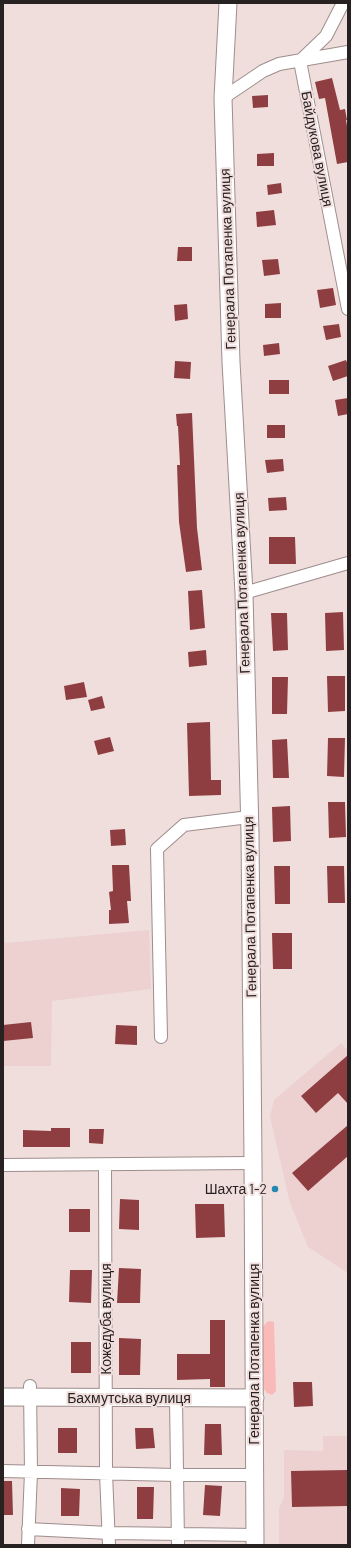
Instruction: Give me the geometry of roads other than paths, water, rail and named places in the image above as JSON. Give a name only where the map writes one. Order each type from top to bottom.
[{"type":"main road","name":"Генерала Потапенка вулиця","points":[[228,3],[223,98],[231,362],[244,593],[249,817],[255,1540]]},
{"type":"main road","name":"Бахмутська вулиця","points":[[3,1398],[30,1392],[106,1398],[255,1398]]},
{"type":"street","points":[[300,60],[326,36],[343,3]]},
{"type":"street","points":[[223,98],[263,71],[279,64],[348,52]]},
{"type":"street","name":"Байдукова вулиця","points":[[300,60],[348,309]]},
{"type":"street","points":[[244,593],[348,563]]},
{"type":"street","points":[[161,1037],[157,849],[184,825],[249,817]]},
{"type":"street","points":[[3,1165],[253,1163]]},
{"type":"street","name":"Кожедуба вулиця","points":[[105,1165],[106,1473],[109,1539]]},
{"type":"street","points":[[28,1545],[32,1472],[30,1392]]},
{"type":"street","points":[[176,1398],[178,1539]]},
{"type":"street","points":[[3,1471],[176,1475],[255,1475]]},
{"type":"street","points":[[28,1529],[109,1539],[255,1540]]},
{"type":"place","name":"Шахта 1-2","points":[[275,1189]]}]
